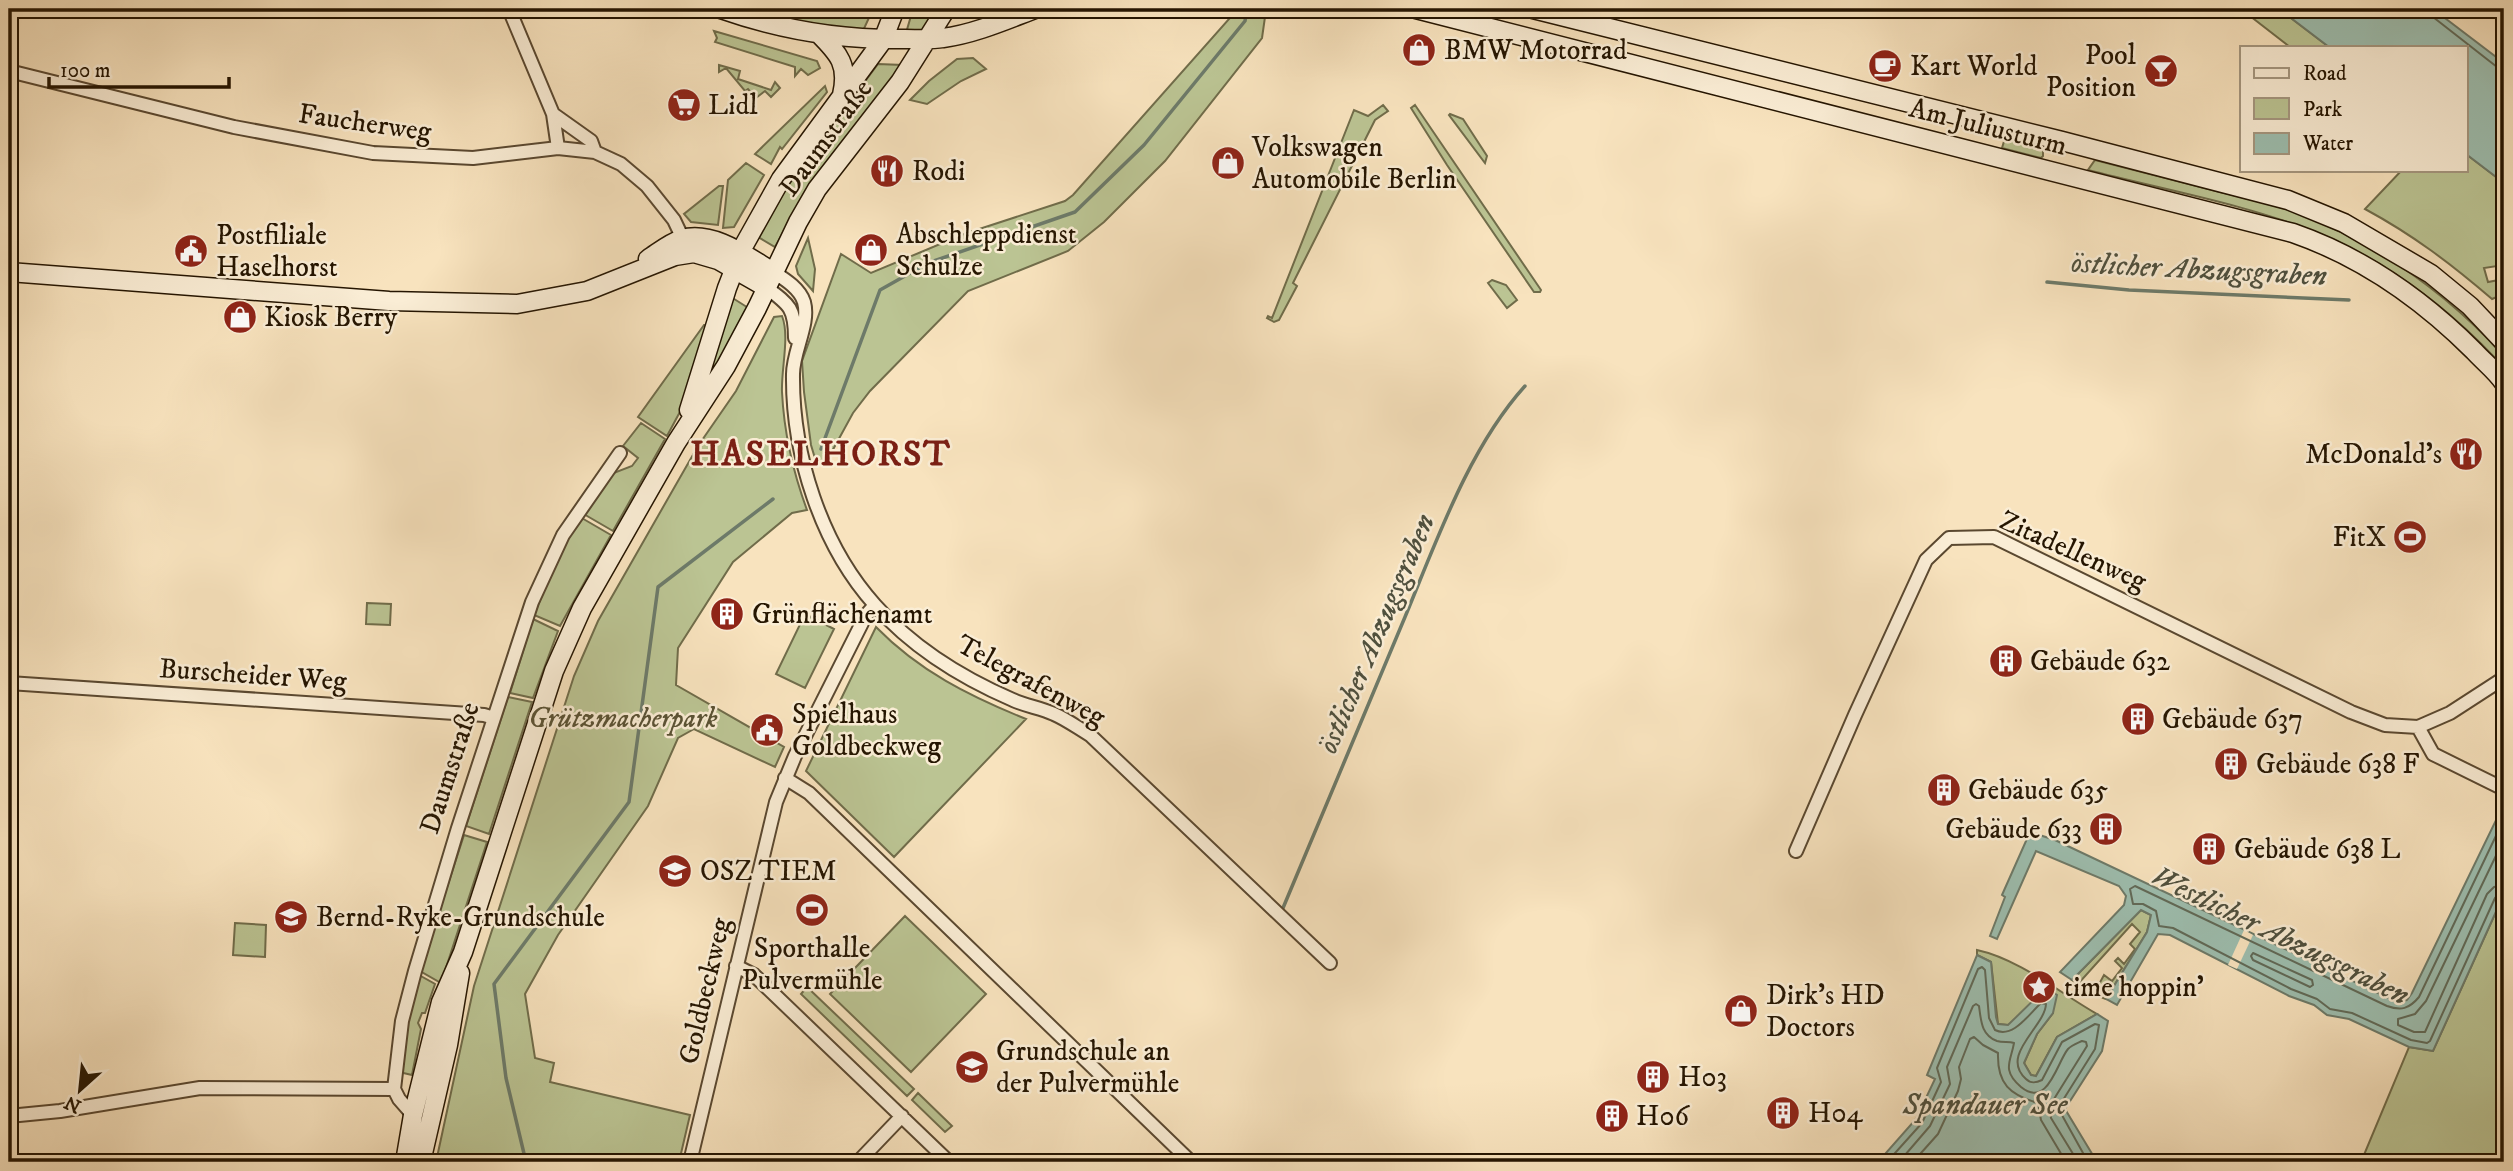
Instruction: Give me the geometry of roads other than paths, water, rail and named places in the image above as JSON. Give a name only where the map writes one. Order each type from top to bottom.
[{"type":"main road","points":[[721,9],[759,21],[818,34],[883,40],[943,38],[1035,9]]},
{"type":"main road","name":"Daumstraße","points":[[680,436],[737,261],[781,179],[883,40],[895,9]]},
{"type":"main road","name":"Daumstraße","points":[[405,1162],[413,1115],[440,1002],[463,952],[568,635],[680,436],[726,366],[817,189],[900,82],[946,9]]},
{"type":"main road","name":"Am Juliusturm","points":[[1416,9],[2273,227],[2302,237],[2376,273],[2415,299],[2451,329],[2504,383]]},
{"type":"main road","name":"Am Juliusturm","points":[[1533,9],[2288,200],[2344,223],[2431,274],[2470,306],[2504,342]]},
{"type":"main road","points":[[818,34],[835,50],[842,63],[845,76],[842,98]]},
{"type":"main road","points":[[626,276],[667,246],[682,239],[708,239],[737,261],[771,281]]},
{"type":"main road","points":[[9,272],[389,301],[484,305],[528,303],[565,296],[602,286],[684,254],[694,253],[737,261]]},
{"type":"main road","name":"Daumstraße","points":[[421,1162],[448,1045],[463,952]]},
{"type":"street","points":[[509,9],[533,71],[554,114],[558,149]]},
{"type":"street","name":"Faucherweg","points":[[9,71],[234,127],[373,153],[473,158],[558,149],[595,152],[621,164],[647,186],[679,227],[682,239]]},
{"type":"street","points":[[554,114],[591,141],[595,152]]},
{"type":"street","name":"Telegrafenweg","points":[[771,281],[794,313],[796,349],[793,377],[797,424],[812,491],[828,532],[842,558],[875,605],[907,636],[960,675],[1014,701],[1054,714],[1090,735],[1331,963]]},
{"type":"street","name":"Daumstraße","points":[[394,1089],[402,1021],[415,971],[532,602],[555,551],[577,513],[620,453]]},
{"type":"street","name":"Zitadellenweg","points":[[1797,851],[1926,560],[1949,538],[1994,537],[2351,712],[2385,725],[2418,727],[2450,713],[2504,678]]},
{"type":"street","name":"Goldbeckweg","points":[[690,1162],[776,802],[785,778],[866,615],[875,605]]},
{"type":"street","name":"Burscheider Weg","points":[[9,683],[484,715],[494,718]]},
{"type":"street","points":[[2418,727],[2433,754],[2504,789]]},
{"type":"street","points":[[785,778],[809,793],[1191,1162]]},
{"type":"street","points":[[736,966],[754,975],[949,1162]]},
{"type":"street","points":[[9,1116],[60,1111],[200,1088],[394,1089],[413,1115]]},
{"type":"street","points":[[858,1162],[902,1116]]},
{"type":"water","points":[[2279,9],[2433,9],[2504,63],[2504,183],[2468,156],[2468,46],[2328,46]]},
{"type":"water","points":[[2504,812],[2504,894],[2433,1051],[2409,1047],[2349,1019],[2327,1015],[2314,1005],[2289,996],[2170,935],[2158,934],[2117,1005],[2106,999],[2147,932],[2151,915],[2141,910],[2072,980],[2060,972],[2124,905],[2126,896],[2119,886],[2036,851],[1997,939],[1990,936],[2005,897],[2002,895],[2030,832],[2055,840],[2399,1003],[2407,1000],[2412,993],[2499,814]]},
{"type":"water","name":"Spandauer See","points":[[1977,955],[1991,962],[1998,1024],[2008,1025],[2046,988],[2057,995],[2053,1013],[2037,1034],[2024,1063],[2031,1075],[2036,1076],[2057,1037],[2097,1014],[2108,1021],[2102,1051],[2065,1109],[2097,1162],[1878,1162],[1916,1119],[1935,1079],[1927,1075]]},
{"type":"waterway","points":[[821,449],[880,290],[928,263],[1075,212],[1144,145],[1245,21],[1247,9]]},
{"type":"waterway","name":"östlicher Abzugsgraben","points":[[2047,282],[2129,290],[2349,300]]},
{"type":"waterway","name":"östlicher Abzugsgraben","points":[[1283,908],[1442,526],[1487,437],[1525,386]]},
{"type":"waterway","points":[[526,1162],[506,1078],[494,984],[629,802],[658,587],[773,499]]},
{"type":"place","name":"BMW Motorrad","points":[[1419,50]]},
{"type":"place","name":"Kart World","points":[[1885,66]]},
{"type":"place","name":"Pool Position","points":[[2161,71]]},
{"type":"place","name":"Lidl","points":[[684,105]]},
{"type":"place","name":"Volkswagen Automobile Berlin","points":[[1228,163]]},
{"type":"place","name":"Rodi","points":[[887,171]]},
{"type":"place","name":"Abschleppdienst Schulze","points":[[871,250]]},
{"type":"place","name":"Postfiliale Haselhorst","points":[[191,251]]},
{"type":"place","name":"Kiosk Berry","points":[[240,317]]},
{"type":"place","name":"McDonald's","points":[[2466,454]]},
{"type":"place","name":"FitX","points":[[2410,537]]},
{"type":"place","name":"Grünflächenamt","points":[[727,614]]},
{"type":"place","name":"Gebäude 632","points":[[2006,661]]},
{"type":"place","name":"Gebäude 637","points":[[2138,719]]},
{"type":"place","name":"Spielhaus Goldbeckweg","points":[[767,730]]},
{"type":"place","name":"Gebäude 638 F","points":[[2231,764]]},
{"type":"place","name":"Gebäude 635","points":[[1944,790]]},
{"type":"place","name":"Gebäude 633","points":[[2106,829]]},
{"type":"place","name":"Gebäude 638 L","points":[[2209,849]]},
{"type":"place","name":"OSZ TIEM","points":[[675,871]]},
{"type":"place","name":"Sporthalle Pulvermühle","points":[[812,910]]},
{"type":"place","name":"Bernd-Ryke-Grundschule","points":[[291,917]]},
{"type":"place","name":"time hoppin'","points":[[2039,987]]},
{"type":"place","name":"Dirk’s HD Doctors","points":[[1741,1011]]},
{"type":"place","name":"Grundschule an der Pulvermühle","points":[[972,1067]]},
{"type":"place","name":"H03","points":[[1653,1077]]},
{"type":"place","name":"H04","points":[[1783,1113]]},
{"type":"place","name":"H06","points":[[1612,1116]]},
{"type":"district","name":"HASELHORST","points":[[821,455]]},
{"type":"park label","name":"Grützmacherpark","points":[[623,718]]},
{"type":"water label","name":"Westlicher Abzugsgraben","points":[[2280,936]]}]
